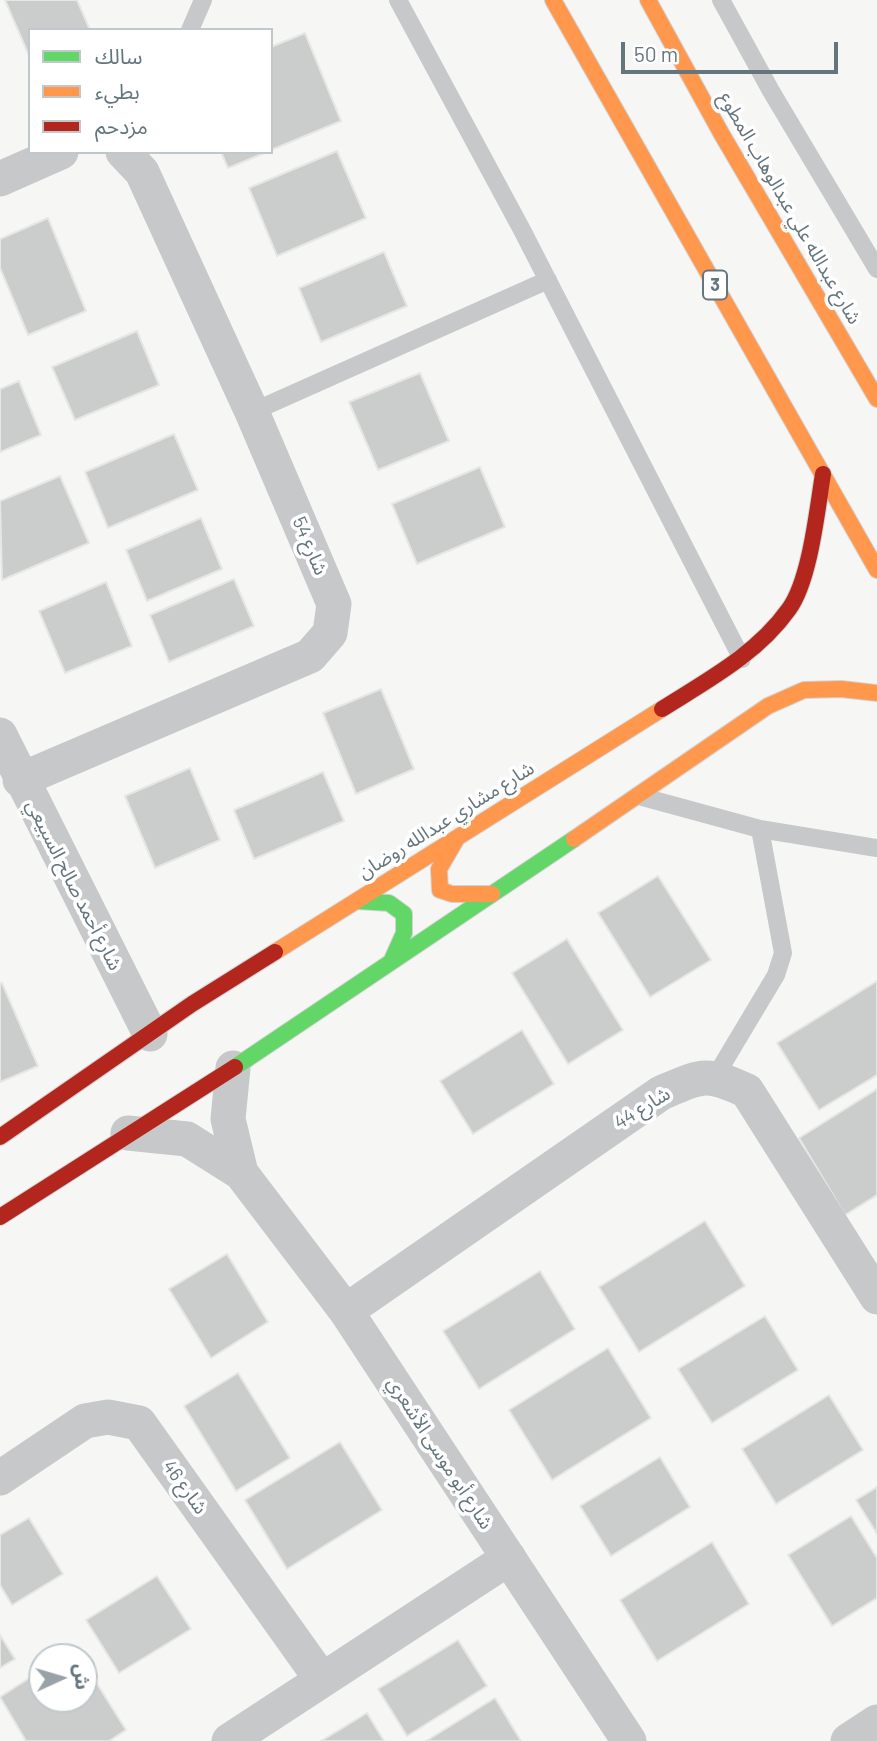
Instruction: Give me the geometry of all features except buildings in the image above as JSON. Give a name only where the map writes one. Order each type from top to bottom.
[{"type":"street","name":"3","points":[[553,0],[877,570]]},
{"type":"street","name":"شارع عبدالله علي عبدالوهاب المطوع","points":[[648,0],[721,133],[877,399]]},
{"type":"street","points":[[0,179],[56,154]]},
{"type":"street","name":"شارع 54","points":[[20,780],[310,656],[330,633],[334,604],[253,412],[142,172],[125,154]]},
{"type":"street","name":"شارع مشاري عبدالله روضان","points":[[0,1137],[192,1004],[743,659],[790,608],[811,551],[823,474]]},
{"type":"street","points":[[0,1217],[233,1068],[639,796],[768,706],[804,690],[841,689],[877,693]]},
{"type":"street","name":"شارع أحمد صالح السبيعي","points":[[0,735],[20,780],[150,1034]]},
{"type":"street","points":[[457,838],[441,860],[436,881],[440,890],[452,894],[492,894]]},
{"type":"street","points":[[356,901],[383,900],[400,907],[407,920],[406,936],[391,962]]},
{"type":"street","name":"شارع أبو موسى الأشعري","points":[[233,1068],[228,1119],[241,1173]]},
{"type":"street","points":[[715,1077],[747,1091],[877,1297]]},
{"type":"street","name":"شارع 44","points":[[346,1311],[662,1093],[690,1081],[715,1077]]},
{"type":"street","name":"شارع أبو موسى الأشعري","points":[[128,1133],[187,1139],[241,1173],[346,1311],[629,1741]]},
{"type":"street","name":"شارع 46","points":[[0,1478],[85,1421],[108,1417],[139,1423],[322,1680]]},
{"type":"street","points":[[229,1741],[509,1558]]},
{"type":"street","points":[[848,1741],[877,1722]]},
{"type":"lane","points":[[191,28],[203,0]]},
{"type":"lane","points":[[398,0],[548,280],[743,659]]},
{"type":"lane","points":[[721,0],[877,269]]},
{"type":"lane","points":[[253,412],[548,280]]},
{"type":"lane","points":[[639,796],[760,829],[877,848]]},
{"type":"lane","points":[[715,1077],[776,975],[783,953],[760,829]]},
{"type":"traffic: fast","points":[[235,1067],[574,839]]},
{"type":"traffic: fast","points":[[357,901],[389,903],[404,914],[404,933],[391,962]]},
{"type":"traffic: slow","points":[[553,0],[877,570]]},
{"type":"traffic: slow","points":[[648,0],[721,133],[877,399]]},
{"type":"traffic: slow","points":[[574,839],[768,706],[804,690],[841,689],[877,693]]},
{"type":"traffic: slow","points":[[275,952],[662,709]]},
{"type":"traffic: slow","points":[[457,838],[439,869],[440,890],[452,894],[492,894]]},
{"type":"traffic: jam","points":[[662,709],[747,653],[789,609],[807,563],[823,474]]},
{"type":"traffic: jam","points":[[0,1137],[192,1004],[275,952]]},
{"type":"traffic: jam","points":[[0,1217],[235,1067]]}]
